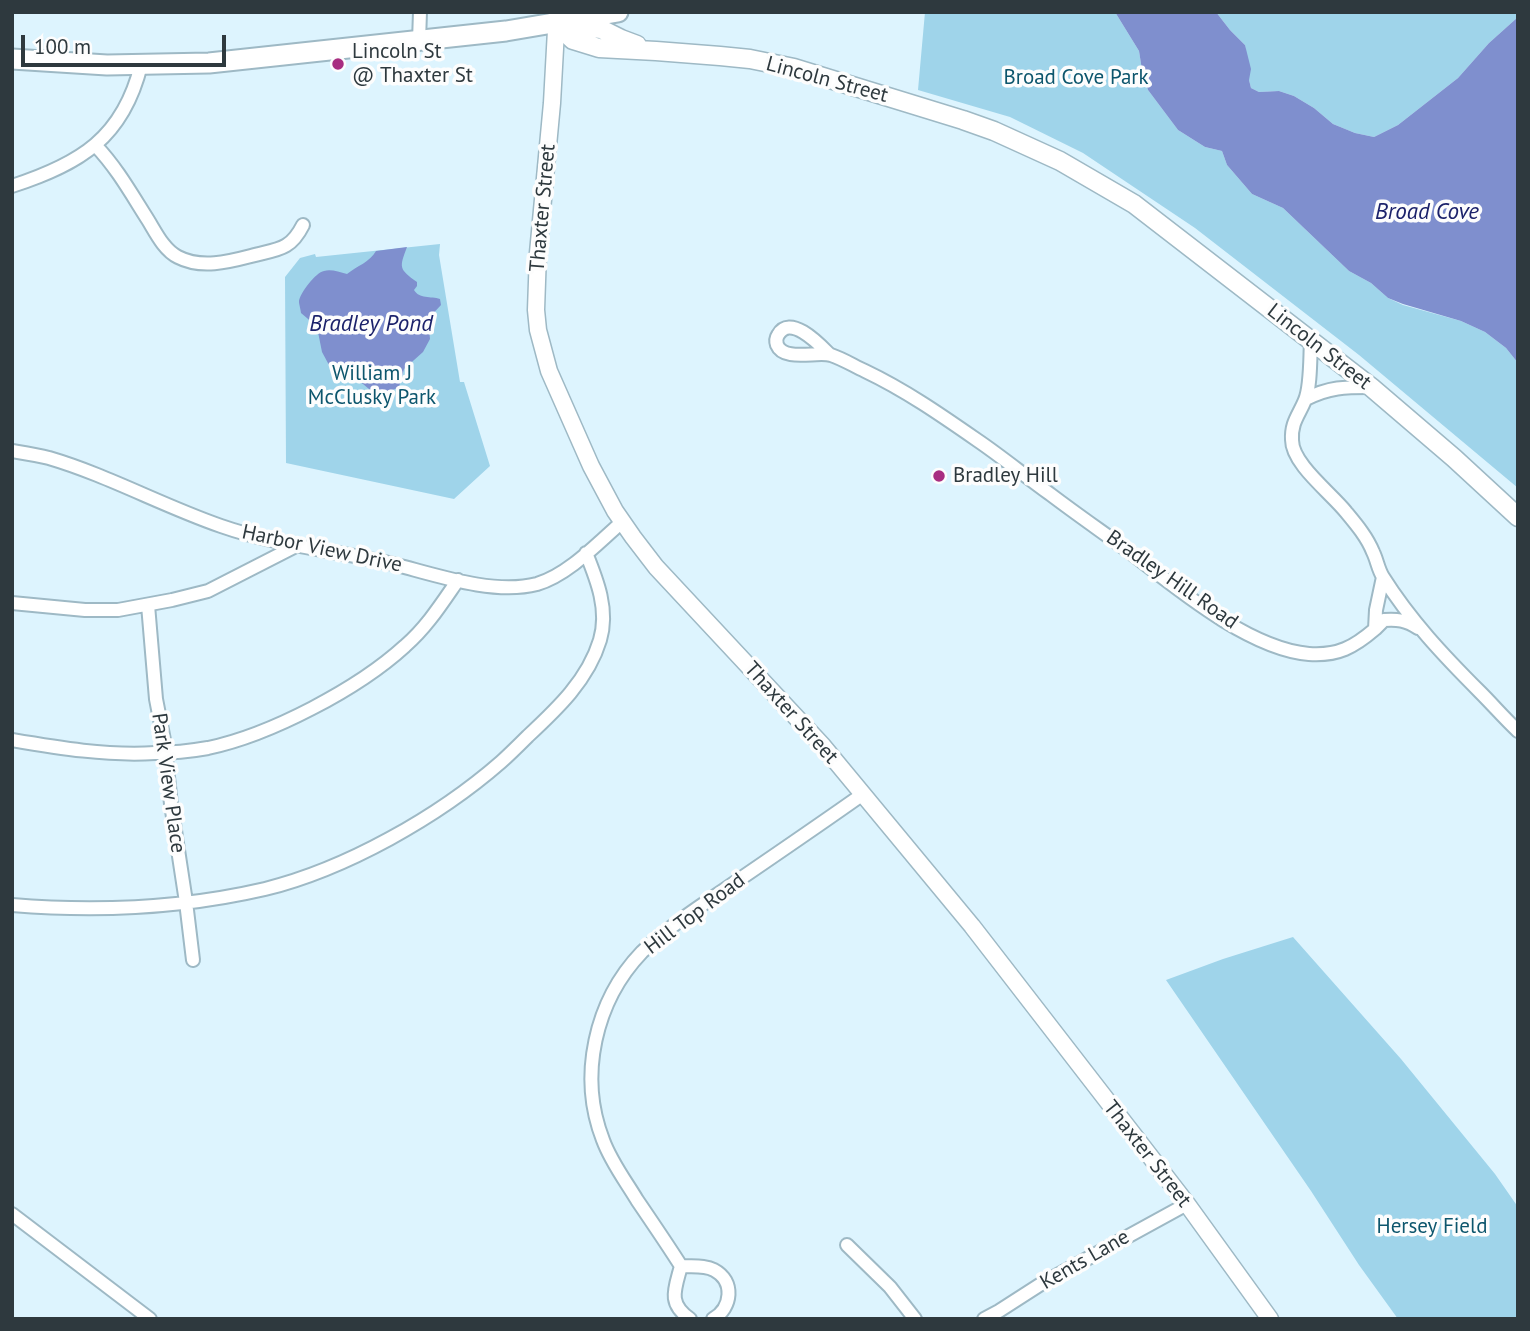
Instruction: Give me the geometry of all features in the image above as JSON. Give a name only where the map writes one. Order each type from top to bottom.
[{"type":"main road","points":[[12,59],[107,65],[209,63],[419,41],[557,18],[618,12]]},
{"type":"main road","name":"Lincoln Street","points":[[557,18],[573,40],[599,48],[750,59],[794,68],[963,120],[1030,146],[1060,161],[1133,204],[1371,387],[1518,517]]},
{"type":"street","points":[[419,41],[420,12]]},
{"type":"street","name":"Thaxter Street","points":[[557,18],[538,253],[538,330],[566,411],[615,511],[656,567],[823,746],[972,926],[1187,1204],[1270,1319]]},
{"type":"street","points":[[12,186],[72,162],[96,145],[126,108],[141,65]]},
{"type":"street","points":[[96,145],[108,158],[163,244],[186,260],[215,264],[284,248],[297,237],[303,225]]},
{"type":"street","points":[[1306,399],[1311,341]]},
{"type":"street","name":"Bradley Hill Road","points":[[829,354],[886,381],[934,410],[1226,622],[1272,645],[1308,654],[1328,654],[1345,650],[1375,629]]},
{"type":"street","points":[[1371,387],[1333,387],[1306,399],[1298,411],[1293,427],[1294,452],[1361,532],[1373,550],[1379,570],[1420,629],[1518,731]]},
{"type":"street","name":"Harbor View Drive","points":[[12,451],[68,464],[223,527],[495,587],[523,587],[541,582],[567,569],[622,522]]},
{"type":"street","points":[[12,603],[85,610],[118,610],[148,605],[208,591],[298,545]]},
{"type":"street","points":[[12,905],[43,908],[138,907],[230,896],[267,888],[345,861],[412,825],[444,805],[501,762],[551,715],[573,690],[600,640],[603,620],[596,578],[586,553]]},
{"type":"street","points":[[1375,629],[1383,576]]},
{"type":"street","points":[[12,740],[119,754],[208,748],[249,735],[287,720],[349,687],[406,646],[428,622],[458,580]]},
{"type":"street","name":"Park View Place","points":[[148,605],[156,699],[166,752],[193,960]]},
{"type":"street","points":[[1375,629],[1384,620],[1398,619],[1420,629]]},
{"type":"street","name":"Hill Top Road","points":[[681,1266],[613,1163],[595,1114],[591,1084],[592,1056],[598,1028],[608,1002],[626,971],[643,952],[677,923],[863,794]]},
{"type":"street","name":"Kents Lane","points":[[984,1319],[1041,1284],[1187,1204]]},
{"type":"street","points":[[12,1214],[150,1319]]},
{"type":"street","points":[[847,1245],[890,1287],[915,1319]]},
{"type":"street","points":[[690,1319],[681,1313],[676,1304],[674,1290],[681,1266],[706,1267],[725,1279],[729,1289],[729,1301],[725,1309],[713,1319]]},
{"type":"green space","name":"Broad Cove Park","points":[[925,12],[1115,12],[1139,51],[1148,90],[1178,130],[1205,147],[1222,151],[1227,165],[1252,194],[1283,208],[1349,271],[1371,283],[1388,298],[1403,305],[1461,321],[1485,332],[1506,348],[1518,363],[1518,488],[1359,355],[1195,228],[1083,153],[1010,117],[918,90]]},
{"type":"green space","points":[[1216,12],[1518,12],[1518,17],[1489,43],[1458,78],[1398,125],[1374,137],[1333,124],[1294,96],[1279,91],[1259,92],[1251,88],[1245,45]]},
{"type":"green space","name":"William J McClusky Park","points":[[440,244],[439,255],[460,382],[464,382],[490,466],[454,499],[286,463],[285,277],[300,258],[315,254],[316,257]]},
{"type":"green space","name":"Hersey Field","points":[[1293,937],[1401,1059],[1495,1174],[1518,1207],[1518,1319],[1398,1319],[1166,980]]},
{"type":"water","name":"Broad Cove","points":[[1115,12],[1216,12],[1245,45],[1251,69],[1251,88],[1259,92],[1279,91],[1294,96],[1333,124],[1374,137],[1398,125],[1458,78],[1489,43],[1518,17],[1518,363],[1506,348],[1485,332],[1461,321],[1388,298],[1371,283],[1349,271],[1283,208],[1252,194],[1227,165],[1222,151],[1205,147],[1178,130],[1148,90],[1139,51]]},
{"type":"water","name":"Bradley Pond","points":[[407,247],[402,268],[417,282],[414,290],[422,296],[440,299],[441,305],[428,319],[430,339],[423,352],[404,369],[399,387],[391,391],[374,392],[348,373],[329,365],[322,352],[318,332],[314,324],[301,313],[299,302],[305,289],[321,272],[329,270],[347,274],[367,261],[376,251]]},
{"type":"place","name":"Lincoln St @ Thaxter St","points":[[338,64]]},
{"type":"place","name":"Bradley Hill","points":[[939,476]]}]
